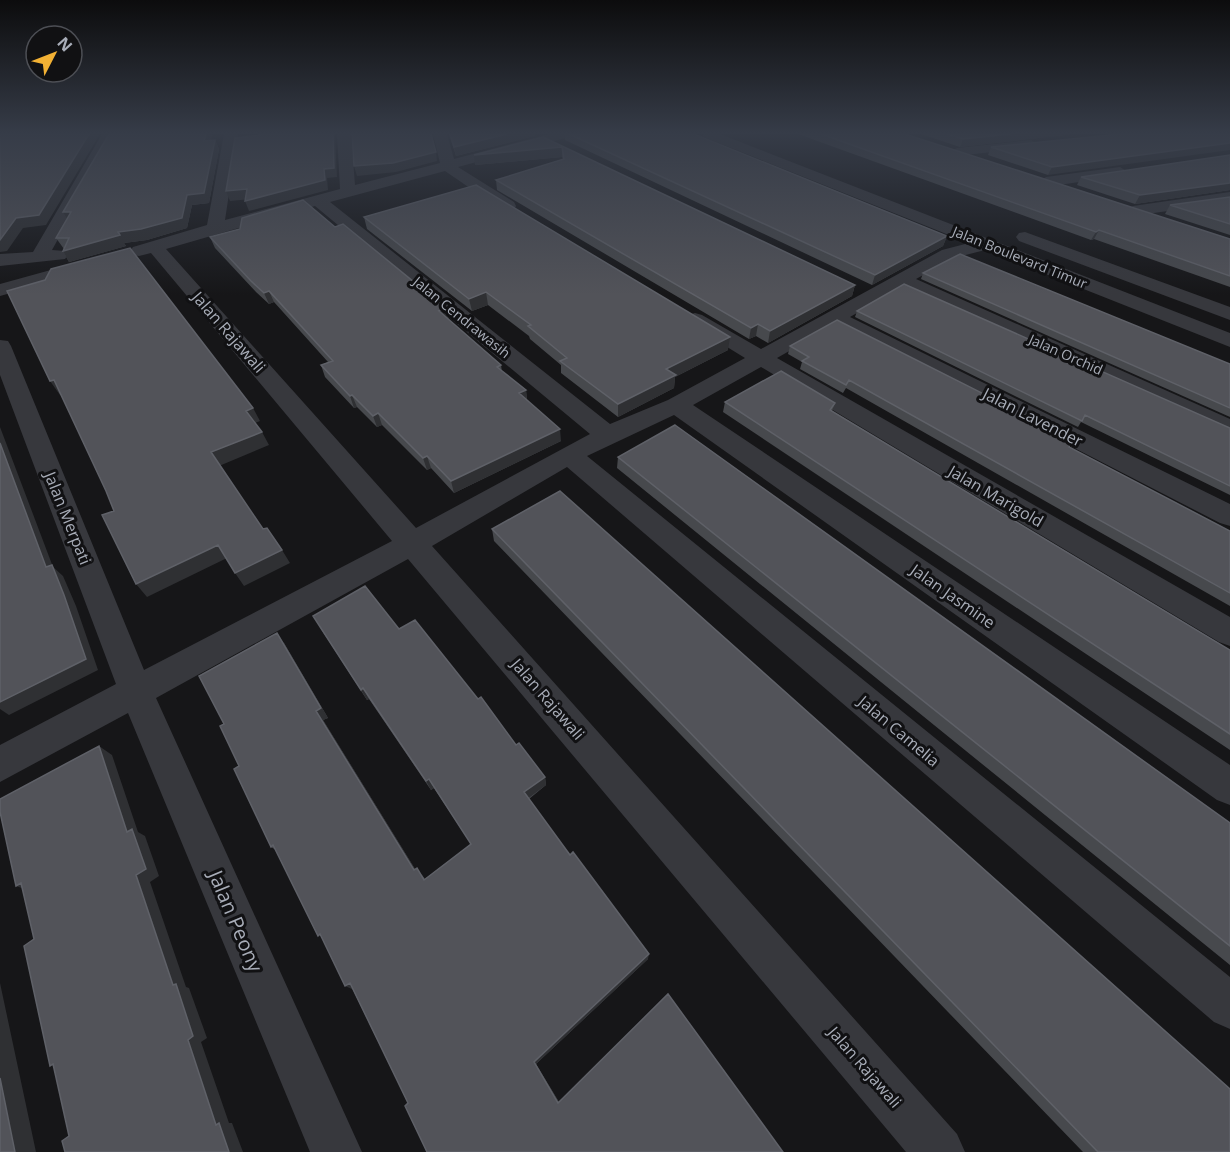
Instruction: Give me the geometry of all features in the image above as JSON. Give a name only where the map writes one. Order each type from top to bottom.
[{"type":"street","points":[[40,255],[78,188]]},
{"type":"street","points":[[215,228],[222,188]]},
{"type":"street","points":[[348,188],[348,192]]},
{"type":"street","points":[[0,290],[108,257],[155,247],[215,228],[363,188]]},
{"type":"street","points":[[478,188],[521,214]]},
{"type":"street","name":"Jalan Boulevard Timur","points":[[844,188],[1230,341]]},
{"type":"street","points":[[1063,188],[1079,193]]},
{"type":"street","points":[[1166,222],[1128,209],[1230,196]]},
{"type":"street","name":"Jalan Cendrawasih","points":[[317,200],[607,435]]},
{"type":"street","name":"Jalan Boulevard Timur","points":[[1006,230],[1230,315]]},
{"type":"street","points":[[948,254],[955,243],[966,236]]},
{"type":"street","points":[[0,764],[413,543],[569,455],[607,435],[676,405],[762,359],[836,318],[863,291],[902,280],[948,254],[988,244]]},
{"type":"street","name":"Jalan Rajawali","points":[[155,247],[939,1152]]},
{"type":"street","points":[[0,260],[40,255],[108,257]]},
{"type":"street","name":"Jalan Orchid","points":[[902,280],[1230,428]]},
{"type":"street","name":"Jalan Marigold","points":[[682,310],[1230,633]]},
{"type":"street","name":"Jalan Lavender","points":[[836,318],[1230,516]]},
{"type":"street","name":"Jalan Merpati","points":[[0,346],[136,691]]},
{"type":"street","name":"Jalan Jasmine","points":[[676,405],[1230,787]]},
{"type":"street","name":"Jalan Camelia","points":[[569,455],[1230,1006]]},
{"type":"street","name":"Jalan Peony","points":[[136,691],[336,1152]]},
{"type":"building","points":[[0,188],[56,188],[39,215],[16,218],[0,240]]},
{"type":"building","points":[[77,188],[205,188],[204,193],[187,195],[182,218],[141,229],[118,232],[120,235],[63,251],[69,238],[56,238],[71,212],[63,212]]},
{"type":"building","points":[[227,188],[295,188],[245,201],[247,189],[226,191]]},
{"type":"building","points":[[466,188],[481,188],[730,337],[666,369],[676,375],[618,404],[560,361],[567,358],[528,326],[531,325],[486,292],[469,299],[364,217]]},
{"type":"building","points":[[509,188],[650,188],[855,285],[770,331],[758,324],[751,328]]},
{"type":"building","points":[[686,188],[827,188],[947,236],[875,275]]},
{"type":"building","points":[[972,188],[1071,188],[1230,239],[1230,276],[1099,230],[1096,232]]},
{"type":"building","points":[[1116,188],[1194,188],[1140,195]]},
{"type":"building","points":[[1230,197],[1230,224],[1170,205]]},
{"type":"building","points":[[303,200],[335,227],[343,224],[447,309],[439,311],[501,365],[497,367],[526,390],[519,393],[560,429],[451,481],[427,456],[423,458],[378,413],[373,416],[352,395],[350,396],[321,365],[333,361],[269,291],[264,293],[210,237],[240,229],[242,218]]},
{"type":"building","points":[[130,248],[253,408],[246,411],[262,432],[211,452],[263,529],[267,528],[282,550],[235,573],[218,545],[136,584],[102,515],[114,511],[106,491],[54,380],[50,381],[7,291],[45,280],[51,269]]},
{"type":"building","points":[[960,254],[1230,364],[1230,408],[923,273]]},
{"type":"building","points":[[904,284],[1230,428],[1230,486],[1085,415],[1082,421],[857,311]]},
{"type":"building","points":[[837,320],[1073,439],[1069,447],[1230,531],[1230,593],[849,380],[846,385],[802,361],[809,357],[790,346]]},
{"type":"building","points":[[781,371],[835,403],[830,410],[1230,650],[1230,734],[725,402]]},
{"type":"building","points":[[675,425],[1230,823],[1230,946],[618,457]]},
{"type":"building","points":[[0,443],[46,567],[52,565],[64,595],[86,659],[0,702]]},
{"type":"building","points":[[560,491],[1230,1089],[1230,1152],[1098,1152],[492,529]]},
{"type":"building","points":[[365,586],[399,629],[415,620],[478,699],[481,697],[516,745],[519,743],[545,777],[524,792],[570,855],[573,852],[649,954],[534,1062],[558,1103],[668,994],[783,1152],[427,1152],[405,1106],[408,1103],[350,983],[345,986],[273,845],[271,847],[234,769],[239,766],[220,726],[224,724],[199,676],[277,633],[321,708],[316,711],[414,870],[417,868],[424,880],[471,844],[429,779],[426,781],[363,688],[361,690],[313,616]]},
{"type":"building","points":[[99,746],[127,832],[132,829],[146,869],[136,875],[173,985],[176,984],[193,1036],[188,1040],[216,1125],[219,1123],[229,1152],[65,1152],[62,1141],[69,1136],[53,1064],[50,1066],[24,946],[34,939],[21,883],[16,886],[0,812],[0,799]]},
{"type":"building","points":[[0,1078],[15,1152],[0,1152]]}]
